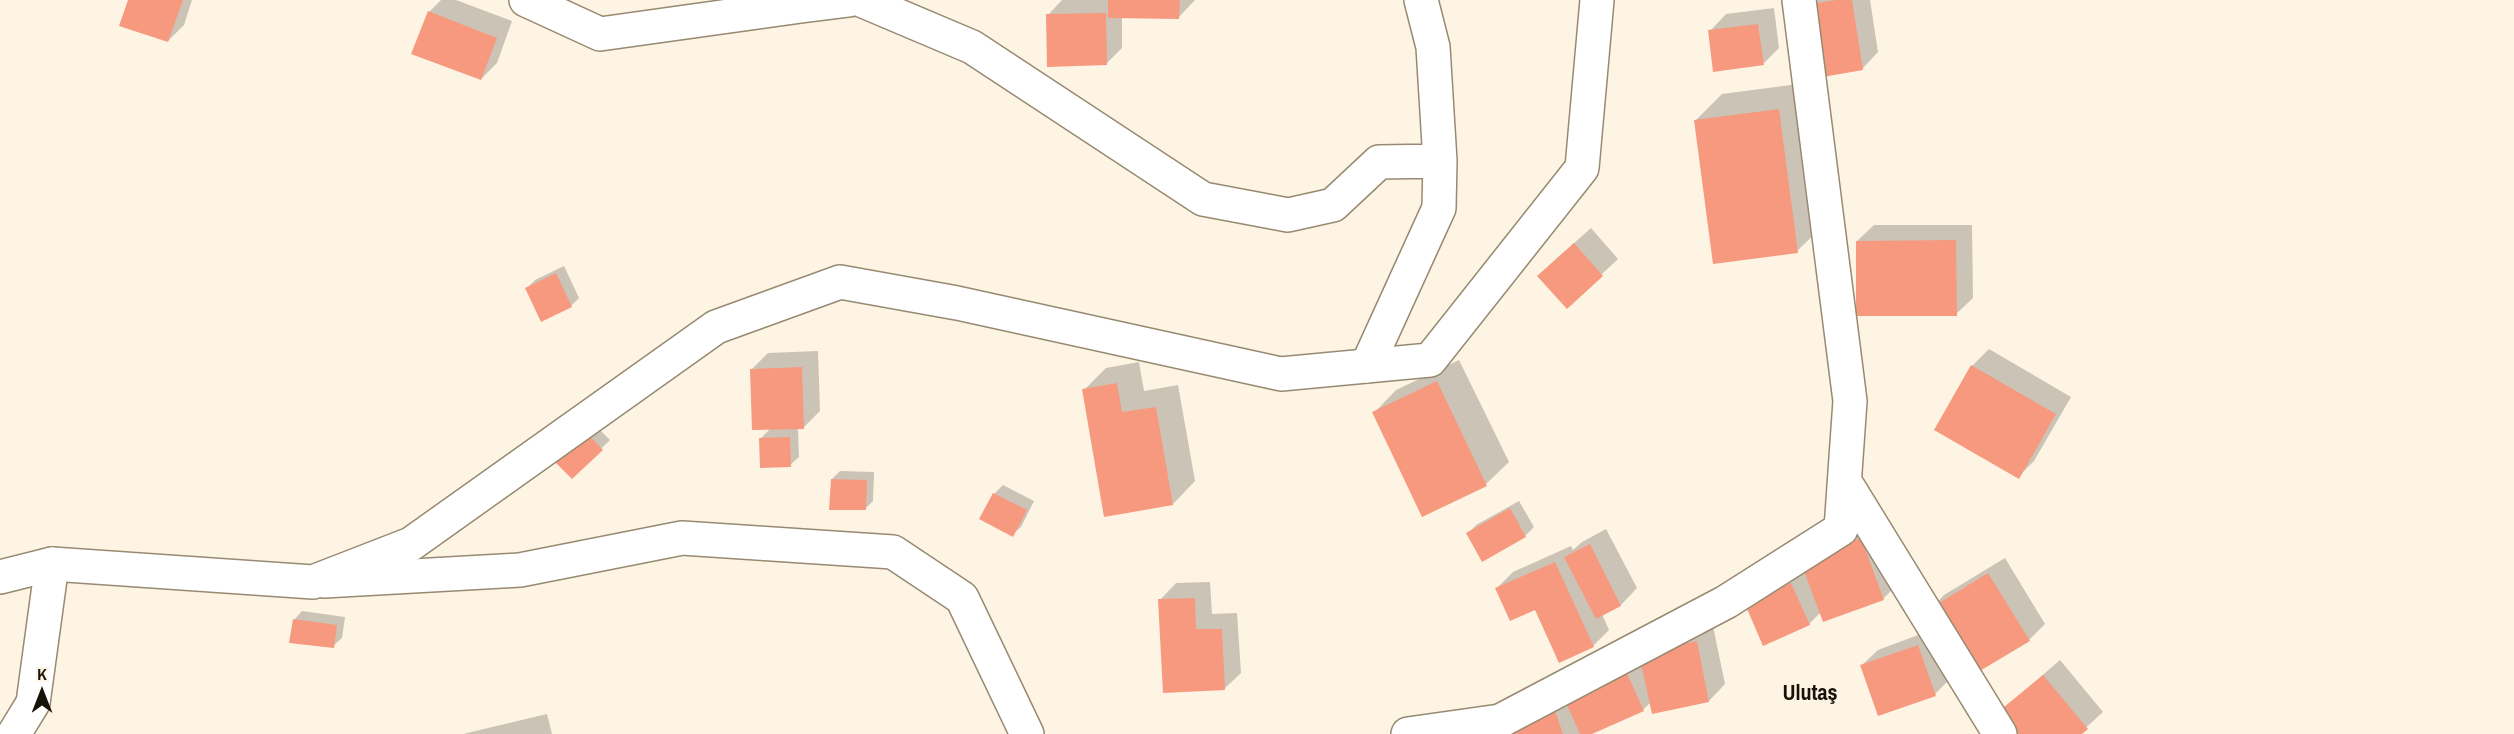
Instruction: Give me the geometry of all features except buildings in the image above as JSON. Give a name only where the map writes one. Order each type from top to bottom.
[{"type":"street","points":[[526,0],[600,34],[796,3],[849,0]]},
{"type":"street","points":[[861,0],[972,47],[1203,199],[1288,215],[1333,205],[1379,162],[1440,161]]},
{"type":"street","points":[[1367,366],[1439,208],[1440,161],[1433,47],[1421,0]]},
{"type":"street","points":[[313,582],[411,544],[716,327],[840,282],[957,303],[1281,374],[1430,360],[1582,168],[1597,0]]},
{"type":"street","points":[[1408,734],[1500,721],[1726,602],[1841,529],[1850,400],[1798,0]]},
{"type":"street","points":[[1845,482],[2000,734]]},
{"type":"street","points":[[0,577],[52,564],[313,582],[520,570],[682,538],[893,552],[962,598],[1027,734]]},
{"type":"street","points":[[14,734],[33,703],[52,564]]},
{"type":"district","name":"Ulutaş","points":[[1810,694]]}]
